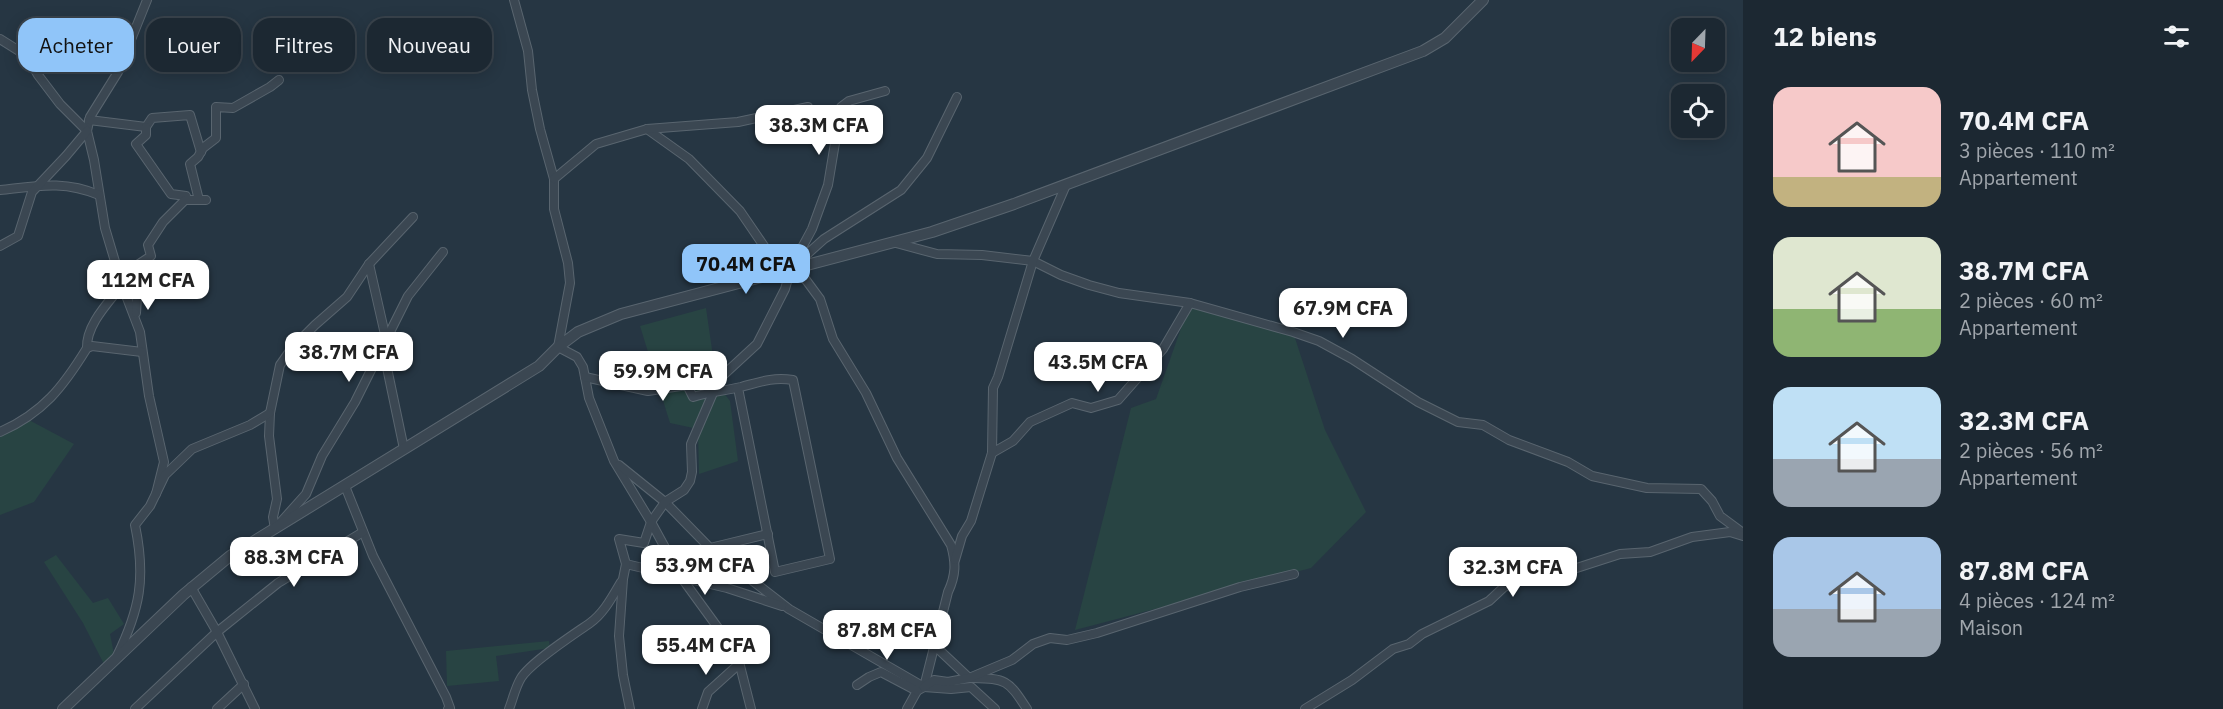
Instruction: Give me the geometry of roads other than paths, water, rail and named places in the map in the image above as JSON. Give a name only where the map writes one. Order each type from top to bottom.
[{"type":"street","points":[[136,317],[122,285],[105,228],[87,131],[89,120],[118,72],[147,0]]},
{"type":"street","points":[[514,0],[528,51],[532,90],[554,179],[554,209],[568,263],[570,283],[558,347]]},
{"type":"street","points":[[63,709],[191,587],[230,556],[539,366],[558,347],[578,332],[621,314],[896,243],[1066,185],[1425,51],[1444,38],[1483,0]]},
{"type":"street","points":[[0,39],[27,56],[43,82],[87,131]]},
{"type":"street","points":[[201,152],[190,115],[152,118],[146,127],[146,135],[136,144],[171,194],[202,200],[190,164],[216,138],[216,107],[233,108],[279,80]]},
{"type":"street","points":[[630,709],[623,675],[620,636],[626,564],[619,539],[644,543],[651,522],[665,502],[684,490],[690,481],[693,472],[691,444],[719,379],[757,344],[785,289],[786,270],[812,229],[828,185],[841,107],[849,101],[885,91]]},
{"type":"street","points":[[786,270],[824,239],[901,190],[927,158],[957,97]]},
{"type":"street","points":[[554,179],[596,144],[647,129],[738,122],[808,107]]},
{"type":"street","points":[[89,120],[146,127]]},
{"type":"street","points":[[647,129],[689,159],[740,211],[786,270],[806,280],[820,299],[833,339],[866,393],[897,458],[951,545],[955,561]]},
{"type":"street","points":[[0,246],[18,236],[32,192],[87,131]]},
{"type":"street","points":[[156,494],[164,462],[154,426],[136,317],[139,264],[151,256],[148,245],[163,222],[186,198],[193,174]]},
{"type":"street","points":[[0,190],[62,184],[86,189],[99,195]]},
{"type":"street","points":[[908,709],[921,689],[954,577],[955,561],[962,536],[971,521],[992,453],[993,388],[1033,261],[1066,185]]},
{"type":"street","points":[[275,529],[273,517],[277,498],[268,436],[270,413],[280,365],[292,348],[347,297],[369,264],[413,217]]},
{"type":"street","points":[[896,243],[937,254],[982,255],[1033,261],[1061,275],[1119,293],[1190,303],[1293,332],[1319,341],[1352,359],[1418,402],[1458,422],[1484,425],[1509,440],[1568,462],[1592,476],[1647,488],[1701,489],[1712,501],[1720,516],[1743,534]]},
{"type":"street","points":[[275,529],[306,494],[322,456],[354,402],[408,296],[443,252]]},
{"type":"street","points":[[369,264],[386,339],[386,363],[404,448]]},
{"type":"street","points":[[0,432],[23,422],[49,401],[70,375],[87,348],[87,338],[91,328],[122,285]]},
{"type":"street","points":[[992,453],[1013,441],[1030,422],[1072,403],[1091,408],[1118,400],[1163,349],[1190,303]]},
{"type":"street","points":[[87,348],[92,346],[142,352]]},
{"type":"street","points":[[558,347],[577,357],[583,367],[589,398],[614,461],[681,577],[737,654],[751,709]]},
{"type":"street","points":[[585,377],[648,391],[687,386],[693,397],[714,390],[738,388],[776,378],[793,380],[830,559],[775,572],[738,388]]},
{"type":"street","points":[[115,659],[132,626],[140,585],[141,559],[135,525],[150,506],[165,475],[192,449],[250,425],[270,413]]},
{"type":"street","points":[[614,461],[665,502],[710,548],[789,609],[921,689]]},
{"type":"street","points":[[345,486],[373,556],[446,697],[450,708],[448,709]]},
{"type":"street","points":[[135,709],[217,632],[278,583],[363,532]]},
{"type":"street","points":[[1305,709],[1352,680],[1393,649],[1409,644],[1422,634],[1489,601],[1504,587],[1528,578],[1555,575],[1610,556],[1650,552],[1692,537],[1730,532],[1743,534]]},
{"type":"street","points":[[710,548],[768,534]]},
{"type":"street","points":[[626,564],[726,588],[789,609]]},
{"type":"street","points":[[921,689],[934,680],[948,682],[969,678],[1012,660],[1033,644],[1050,638],[1067,640],[1097,633],[1240,587],[1294,574]]},
{"type":"street","points":[[509,709],[525,672],[572,634],[592,622],[608,604],[623,579]]},
{"type":"street","points":[[191,587],[217,632],[255,709]]},
{"type":"street","points":[[836,636],[909,636],[935,646],[969,678],[999,679],[1010,684],[1027,709]]},
{"type":"street","points":[[702,709],[708,692],[740,664]]},
{"type":"street","points":[[857,685],[881,672],[921,689],[970,687],[995,709]]},
{"type":"street","points":[[217,709],[244,684]]}]
